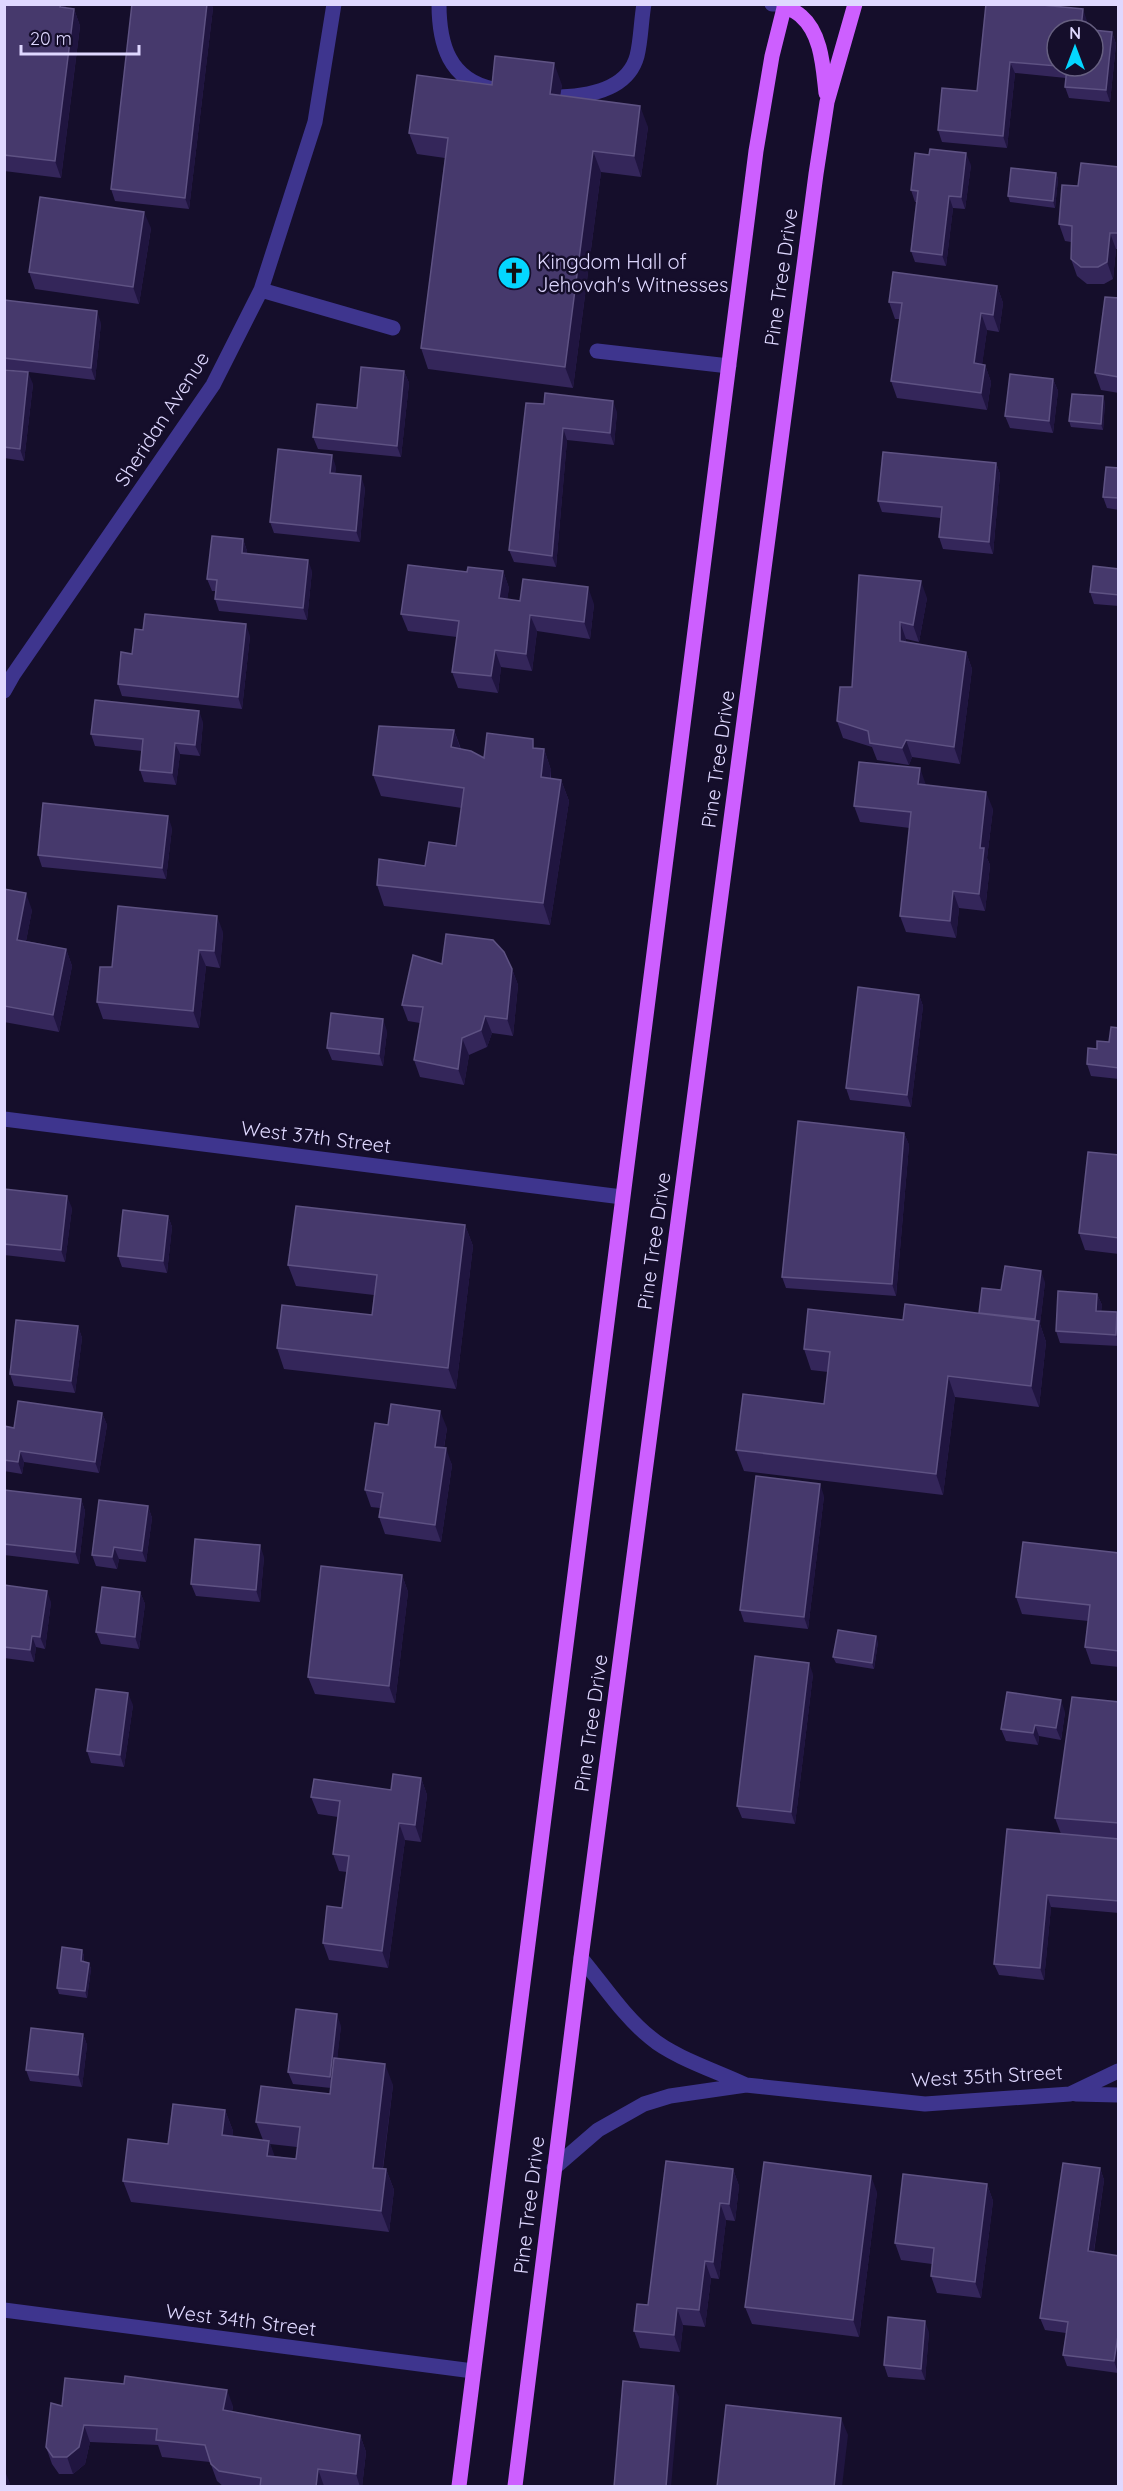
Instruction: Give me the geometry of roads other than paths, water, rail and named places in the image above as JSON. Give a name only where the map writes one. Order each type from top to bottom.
[{"type":"main road","name":"Pine Tree Drive","points":[[515,2487],[581,1958],[814,186],[827,102],[855,4]]},
{"type":"main road","name":"Pine Tree Drive","points":[[459,2487],[763,101],[781,5]]},
{"type":"main road","points":[[781,5],[801,15],[815,37],[820,51],[827,102]]},
{"type":"street","name":"Sheridan Avenue","points":[[4,691],[19,665],[213,386],[261,290],[315,122],[334,4]]},
{"type":"street","points":[[439,4],[439,30],[447,56],[463,74],[479,86],[502,90]]},
{"type":"street","points":[[560,97],[584,96],[613,86],[631,69],[637,56],[644,4]]},
{"type":"street","points":[[261,290],[393,328]]},
{"type":"street","points":[[597,351],[729,366]]},
{"type":"street","name":"West 37th Street","points":[[4,1119],[622,1197]]},
{"type":"street","name":"West 35th Street","points":[[581,1958],[651,2039],[672,2052],[746,2085]]},
{"type":"street","name":"West 35th Street","points":[[554,2168],[598,2130],[644,2104],[670,2096],[746,2085],[925,2104],[1070,2094],[1119,2071]]},
{"type":"street","points":[[1070,2094],[1119,2095]]},
{"type":"street","name":"West 34th Street","points":[[4,2310],[473,2371]]},
{"type":"place","name":"Kingdom Hall of Jehovah's Witnesses","points":[[514,273]]}]
